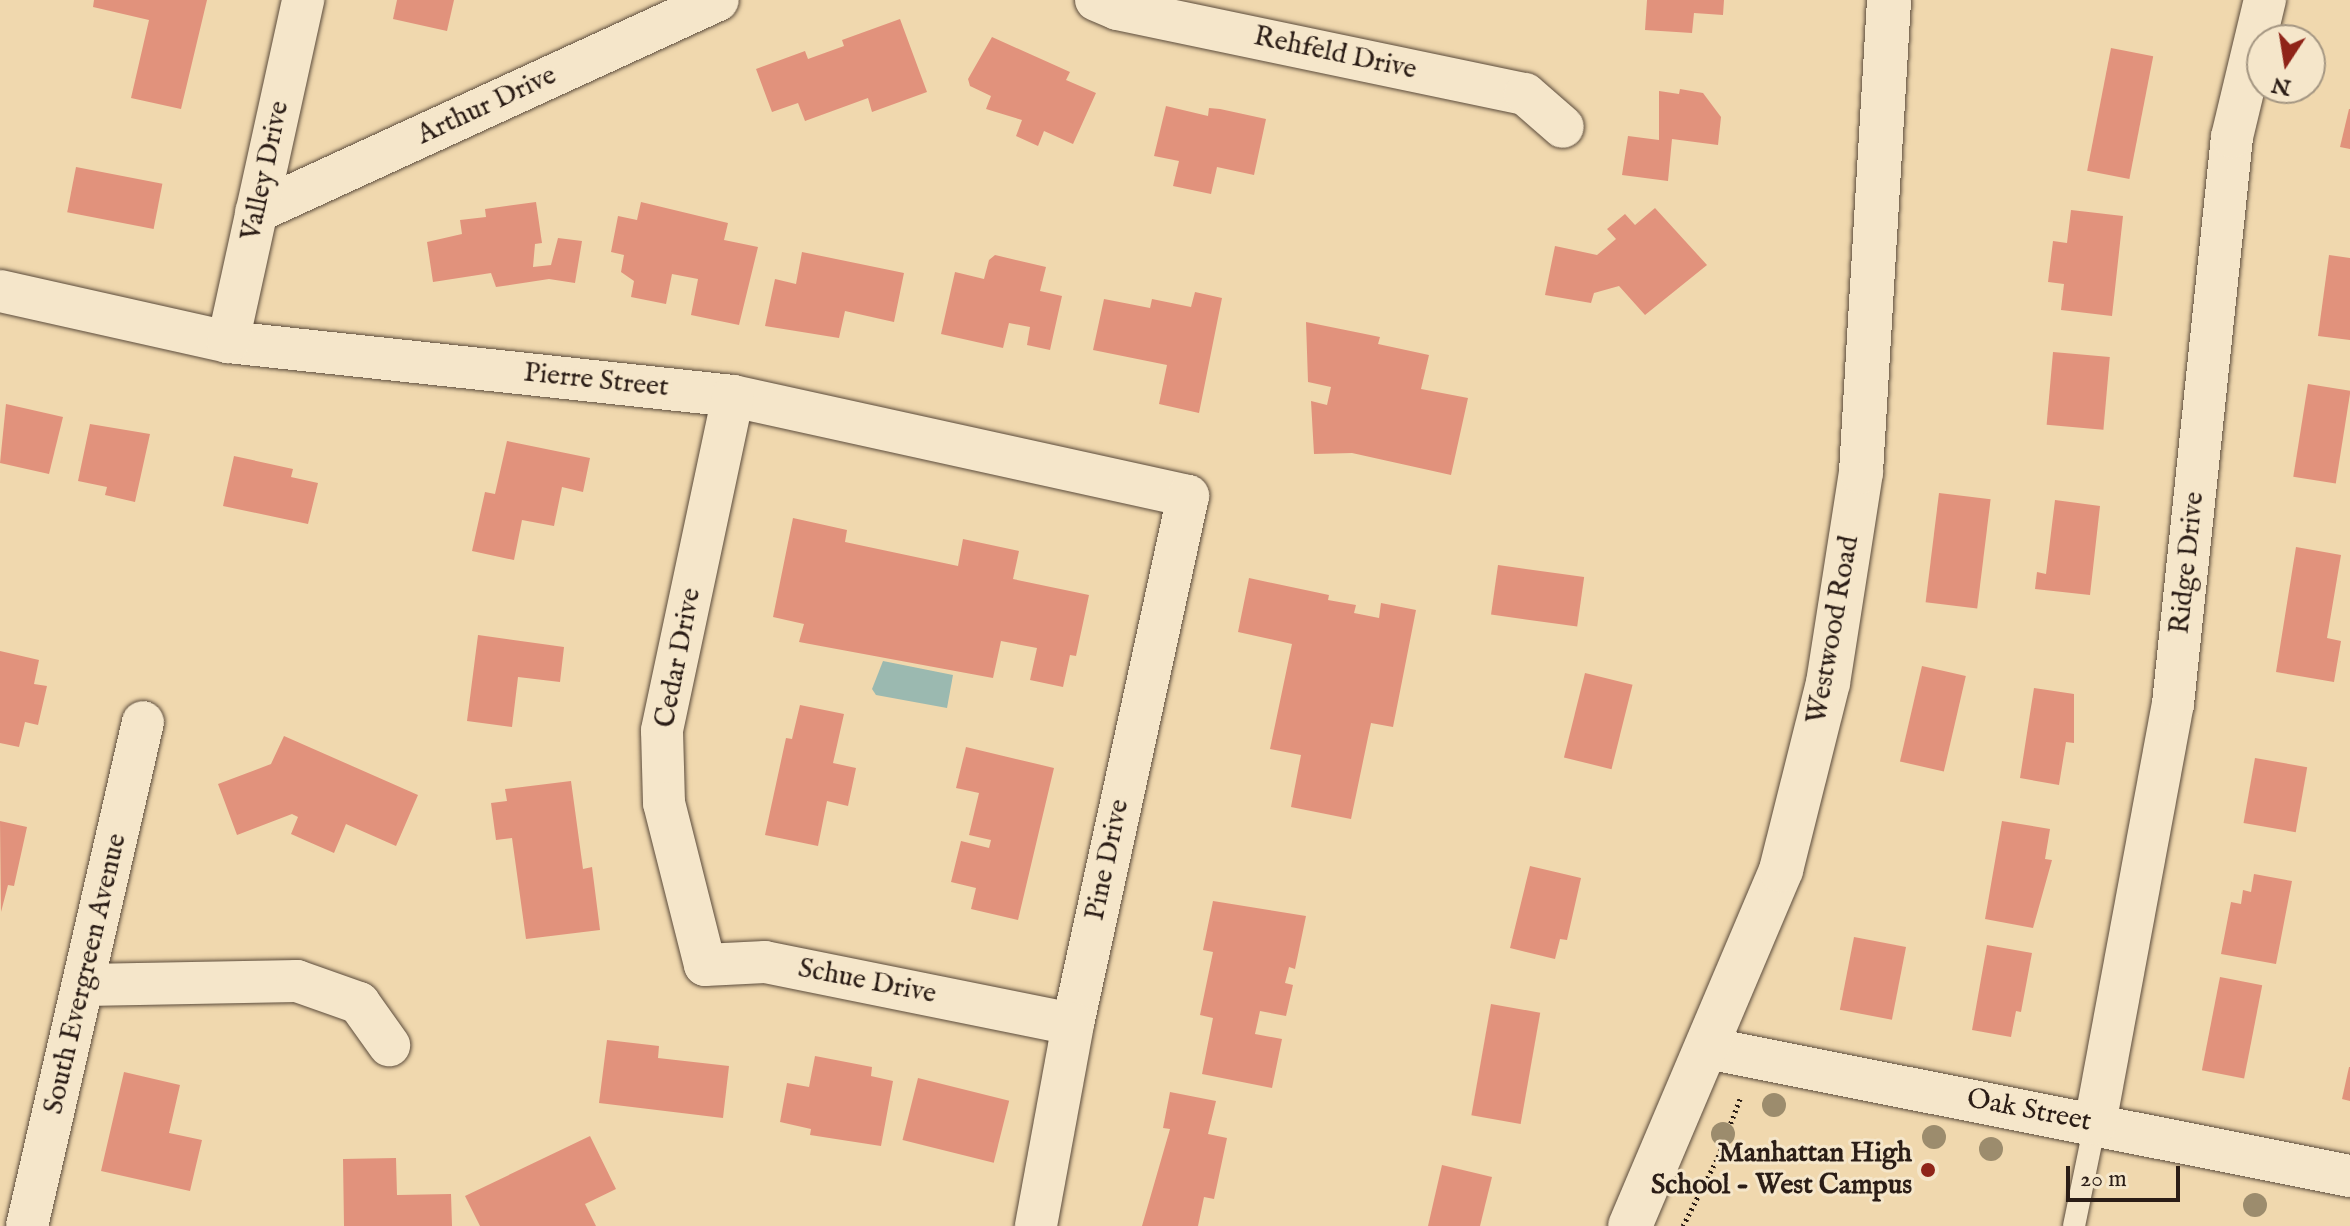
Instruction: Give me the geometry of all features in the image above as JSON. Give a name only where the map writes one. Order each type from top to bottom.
[{"type":"street","name":"Valley Drive","points":[[228,342],[303,0]]},
{"type":"street","name":"Arthur Drive","points":[[256,212],[718,0]]},
{"type":"street","name":"Rehfeld Drive","points":[[1096,0],[1117,9],[1525,94],[1563,127]]},
{"type":"street","name":"Westwood Road","points":[[1630,1226],[1781,870],[1828,683],[1861,472],[1889,0]]},
{"type":"street","name":"Ridge Drive","points":[[2095,1124],[2173,704],[2232,137],[2265,0]]},
{"type":"street","name":"Pierre Street","points":[[0,291],[228,342],[733,396],[1188,496]]},
{"type":"street","name":"Cedar Drive","points":[[696,921],[664,803],[662,731],[733,396]]},
{"type":"street","name":"Pine Drive","points":[[1036,1226],[1073,1024],[1188,496]]},
{"type":"street","name":"South Evergreen Avenue","points":[[27,1226],[86,985],[143,722]]},
{"type":"street","name":"Schue Drive","points":[[696,921],[705,965],[765,962],[1073,1024]]},
{"type":"street","points":[[86,985],[297,981],[359,1003],[389,1045]]},
{"type":"street","name":"Oak Street","points":[[1707,1048],[2350,1176]]},
{"type":"lane","points":[[2074,1226],[2095,1124]]},
{"type":"path","points":[[1683,1226],[1718,1157],[1752,1057]]},
{"type":"water","points":[[883,661],[953,675],[947,708],[876,695],[872,689]]},
{"type":"building","points":[[94,0],[207,0],[181,109],[131,98],[149,20],[93,7]]},
{"type":"building","points":[[397,0],[454,0],[447,31],[393,19]]},
{"type":"building","points":[[1647,0],[1724,0],[1723,15],[1694,13],[1692,33],[1645,30]]},
{"type":"building","points":[[900,19],[927,92],[872,112],[868,98],[805,121],[798,103],[772,112],[756,69],[805,51],[808,59],[844,46],[842,40]]},
{"type":"building","points":[[992,37],[1070,72],[1066,80],[1096,93],[1073,144],[1044,131],[1038,146],[1016,136],[1022,120],[986,109],[991,96],[970,86],[968,79]]},
{"type":"building","points":[[2111,48],[2153,56],[2129,179],[2087,171]]},
{"type":"building","points":[[1680,89],[1703,93],[1721,117],[1718,145],[1672,139],[1668,181],[1622,175],[1628,136],[1659,140],[1659,91],[1679,94]]},
{"type":"building","points":[[1166,106],[1208,116],[1209,108],[1266,119],[1254,175],[1217,167],[1211,194],[1173,186],[1179,161],[1154,156]]},
{"type":"building","points":[[2350,109],[2350,149],[2340,147]]},
{"type":"building","points":[[76,167],[162,184],[154,229],[67,212]]},
{"type":"building","points":[[536,202],[542,243],[535,244],[533,267],[551,265],[558,238],[582,241],[575,283],[549,279],[496,287],[491,273],[433,282],[427,242],[462,234],[460,220],[486,217],[485,209]]},
{"type":"building","points":[[641,202],[728,223],[724,240],[758,247],[739,325],[691,315],[698,279],[672,274],[666,304],[631,297],[634,281],[621,272],[624,255],[611,252],[618,216],[637,220]]},
{"type":"building","points":[[1655,208],[1707,265],[1645,315],[1619,286],[1594,293],[1591,303],[1545,295],[1555,246],[1597,255],[1616,239],[1607,229],[1625,214],[1635,225]]},
{"type":"building","points":[[2071,210],[2123,216],[2112,316],[2061,310],[2064,284],[2048,282],[2053,241],[2067,243]]},
{"type":"building","points":[[802,252],[904,273],[894,322],[845,311],[839,338],[765,326],[775,279],[796,284]]},
{"type":"building","points":[[995,255],[1046,267],[1040,291],[1062,296],[1050,350],[1027,345],[1030,327],[1009,323],[1003,348],[941,334],[955,272],[984,279],[989,260]]},
{"type":"building","points":[[2329,255],[2350,258],[2350,340],[2318,336]]},
{"type":"building","points":[[1195,292],[1222,298],[1199,413],[1159,404],[1167,365],[1093,350],[1104,299],[1150,308],[1152,299],[1191,307]]},
{"type":"building","points":[[1306,322],[1380,337],[1378,344],[1429,355],[1421,389],[1468,398],[1451,475],[1352,453],[1314,454],[1311,401],[1327,405],[1331,387],[1308,382]]},
{"type":"building","points":[[2053,352],[2110,357],[2103,430],[2047,425]]},
{"type":"building","points":[[2308,384],[2350,391],[2336,484],[2293,477]]},
{"type":"building","points":[[6,404],[63,417],[49,474],[0,463]]},
{"type":"building","points":[[90,424],[150,434],[135,502],[105,495],[107,487],[78,481]]},
{"type":"building","points":[[507,441],[590,458],[583,492],[562,487],[554,526],[522,520],[514,560],[472,551],[485,492],[495,494]]},
{"type":"building","points":[[234,456],[293,469],[291,477],[318,483],[308,524],[223,506]]},
{"type":"building","points":[[1939,493],[1991,499],[1977,609],[1926,602]]},
{"type":"building","points":[[2055,500],[2100,506],[2090,595],[2035,589],[2037,572],[2046,574]]},
{"type":"building","points":[[793,518],[847,530],[845,542],[958,566],[963,539],[1019,551],[1013,579],[1089,595],[1076,656],[1070,655],[1063,687],[1030,680],[1037,648],[1001,641],[993,678],[799,642],[804,624],[773,617]]},
{"type":"building","points":[[2296,547],[2341,555],[2327,638],[2341,641],[2334,682],[2276,672]]},
{"type":"building","points":[[1498,565],[1584,577],[1577,627],[1491,615]]},
{"type":"building","points":[[1249,578],[1329,595],[1328,600],[1356,605],[1354,613],[1379,618],[1381,603],[1416,610],[1393,727],[1371,723],[1351,819],[1291,807],[1301,755],[1270,749],[1292,644],[1238,632]]},
{"type":"building","points":[[478,635],[564,647],[560,682],[518,677],[512,727],[467,721]]},
{"type":"building","points":[[0,651],[39,660],[34,684],[47,686],[38,725],[25,722],[19,747],[0,743]]},
{"type":"building","points":[[1922,666],[1966,676],[1944,772],[1900,761]]},
{"type":"building","points":[[1585,673],[1633,685],[1611,769],[1564,757]]},
{"type":"building","points":[[2034,688],[2074,694],[2074,743],[2066,742],[2059,785],[2020,778]]},
{"type":"building","points":[[800,705],[844,714],[833,763],[856,768],[848,806],[827,801],[818,846],[765,835],[786,738],[792,739]]},
{"type":"building","points":[[284,736],[418,795],[396,846],[346,824],[334,853],[291,834],[298,817],[292,814],[237,835],[218,784],[271,764]]},
{"type":"building","points":[[966,747],[1054,768],[1018,920],[971,909],[976,888],[951,882],[961,841],[989,848],[991,840],[969,835],[979,793],[956,788]]},
{"type":"building","points":[[2255,758],[2307,767],[2296,832],[2244,823]]},
{"type":"building","points":[[571,781],[583,869],[592,867],[600,930],[526,939],[512,838],[496,840],[491,803],[507,801],[505,789]]},
{"type":"building","points":[[0,821],[27,827],[14,886],[8,885],[1,912]]},
{"type":"building","points":[[2002,821],[2050,829],[2045,859],[2052,860],[2033,928],[1985,919]]},
{"type":"building","points":[[1530,866],[1581,878],[1567,940],[1560,939],[1555,959],[1510,948]]},
{"type":"building","points":[[2254,874],[2292,881],[2276,964],[2221,954],[2231,902],[2241,904],[2243,890],[2251,892]]},
{"type":"building","points":[[1213,901],[1306,916],[1295,969],[1289,967],[1285,983],[1293,985],[1286,1016],[1260,1011],[1255,1034],[1282,1039],[1272,1088],[1202,1074],[1213,1018],[1200,1015],[1213,952],[1203,950]]},
{"type":"building","points":[[1854,937],[1906,947],[1892,1020],[1840,1010]]},
{"type":"building","points":[[1987,945],[2032,953],[2021,1012],[2016,1011],[2011,1037],[1972,1030]]},
{"type":"building","points":[[2220,977],[2262,985],[2244,1078],[2202,1070]]},
{"type":"building","points":[[1491,1004],[1540,1013],[1521,1124],[1471,1115]]},
{"type":"building","points":[[607,1040],[659,1046],[658,1058],[729,1066],[723,1118],[599,1103]]},
{"type":"building","points":[[815,1056],[872,1067],[871,1076],[893,1081],[881,1146],[810,1135],[811,1129],[780,1122],[787,1083],[809,1087]]},
{"type":"building","points":[[2350,1067],[2350,1101],[2342,1099]]},
{"type":"building","points":[[124,1072],[180,1085],[169,1133],[202,1140],[190,1191],[101,1171]]},
{"type":"building","points":[[918,1078],[1009,1101],[994,1163],[903,1140]]},
{"type":"building","points":[[1170,1092],[1216,1101],[1208,1134],[1227,1138],[1214,1199],[1204,1197],[1198,1226],[1142,1226],[1170,1129],[1163,1128]]},
{"type":"building","points":[[590,1136],[616,1189],[585,1204],[596,1226],[480,1226],[465,1196]]},
{"type":"building","points":[[396,1158],[397,1195],[451,1194],[452,1226],[344,1226],[343,1159]]},
{"type":"building","points":[[1442,1165],[1492,1177],[1480,1226],[1428,1226]]},
{"type":"place","name":"Manhattan High School - West Campus","points":[[1928,1170]]}]
